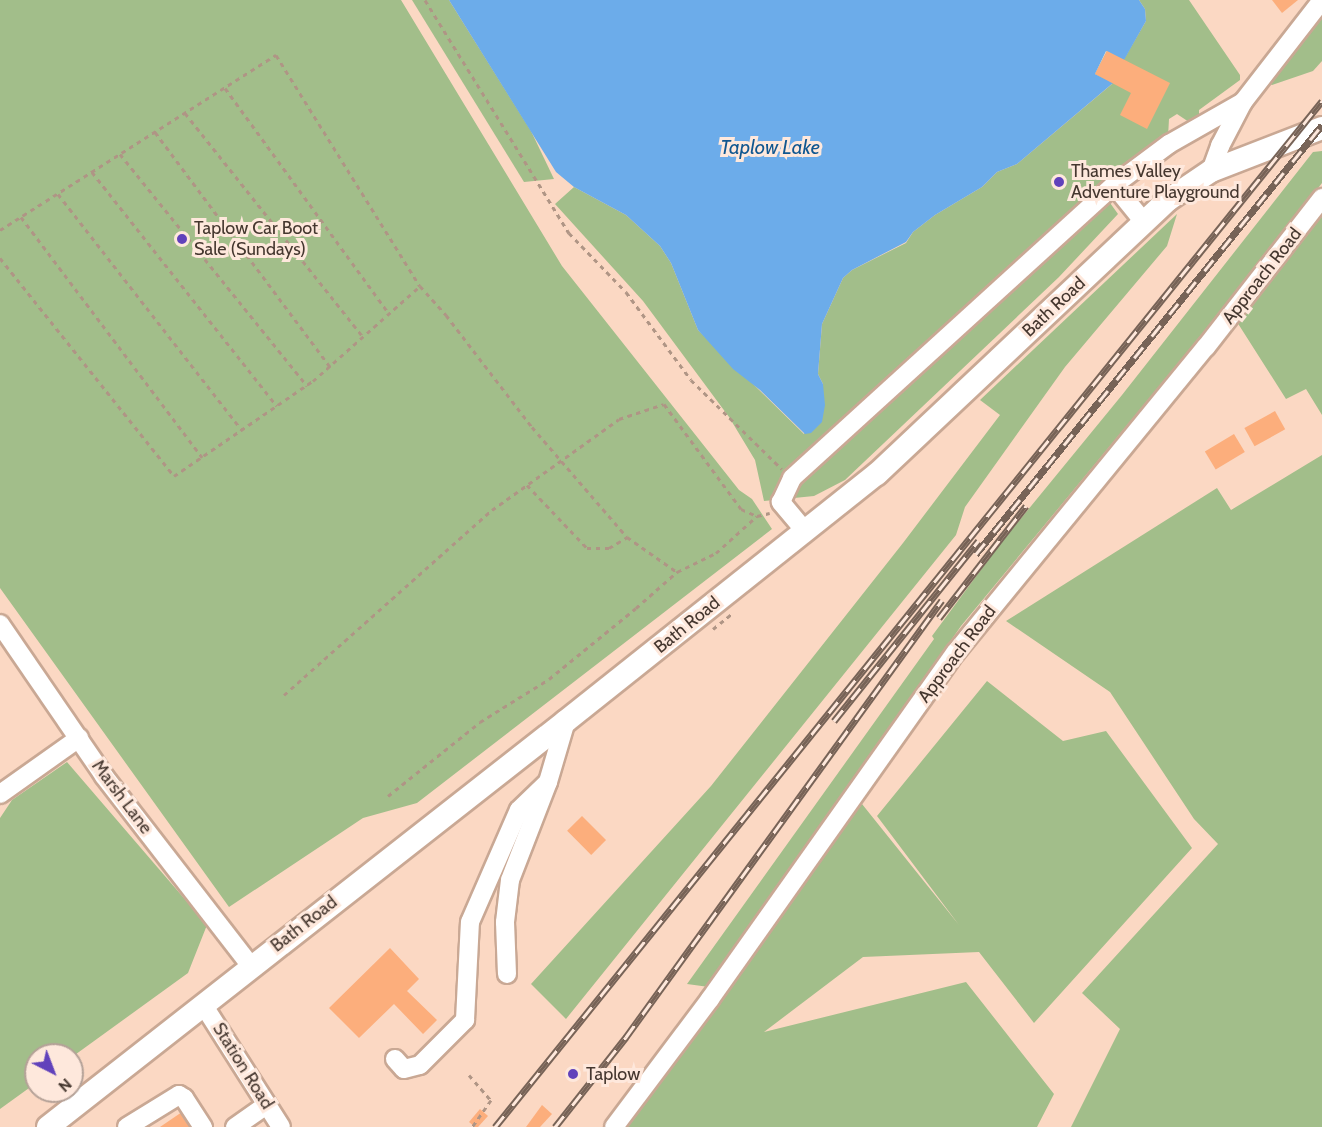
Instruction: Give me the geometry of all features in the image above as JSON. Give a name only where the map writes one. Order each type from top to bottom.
[{"type":"main road","name":"Bath Road","points":[[48,1127],[877,474],[1168,200],[1211,171],[1322,128]]},
{"type":"street","points":[[1211,171],[1220,147],[1243,102],[1322,0]]},
{"type":"street","points":[[804,531],[781,502],[792,478],[1114,185],[1169,144],[1243,102]]},
{"type":"street","points":[[1114,185],[1144,222]]},
{"type":"street","name":"Approach Road","points":[[614,1127],[710,999],[956,652],[1206,347],[1322,198]]},
{"type":"street","name":"Marsh Lane","points":[[0,624],[104,776],[251,966]]},
{"type":"street","points":[[507,974],[505,922],[510,880],[548,783],[566,721]]},
{"type":"street","points":[[0,794],[79,738]]},
{"type":"street","points":[[395,1059],[404,1069],[420,1065],[465,1020],[470,922],[519,810],[548,783]]},
{"type":"street","name":"Station Road","points":[[204,1006],[281,1127]]},
{"type":"street","points":[[127,1127],[179,1095],[184,1098],[203,1127]]},
{"type":"street","points":[[235,1127],[267,1105]]},
{"type":"path","points":[[425,0],[568,233],[626,292],[691,380],[792,478]]},
{"type":"path","points":[[0,230],[276,56],[420,286],[446,315],[532,427],[627,537],[677,572]]},
{"type":"path","points":[[225,88],[389,314]]},
{"type":"path","points":[[185,113],[363,337]]},
{"type":"path","points":[[155,132],[330,367]]},
{"type":"path","points":[[120,154],[307,386]]},
{"type":"path","points":[[92,172],[277,406]]},
{"type":"path","points":[[58,194],[242,430]]},
{"type":"path","points":[[21,217],[202,457]]},
{"type":"path","points":[[0,258],[174,476],[307,386],[420,286]]},
{"type":"path","points":[[284,695],[492,510],[619,419],[664,404],[741,509],[757,516]]},
{"type":"path","points":[[527,485],[587,548],[609,548],[627,537]]},
{"type":"path","points":[[388,796],[480,722],[549,679],[677,572],[716,553],[757,516],[787,509]]},
{"type":"path","points":[[469,1075],[491,1100],[472,1127]]},
{"type":"green space","points":[[0,0],[401,0],[562,266],[739,490],[752,499],[772,529],[417,803],[363,818],[229,907],[0,588]]},
{"type":"green space","points":[[412,0],[449,0],[531,131],[554,179],[524,182]]},
{"type":"green space","points":[[1139,0],[1189,0],[1240,75],[1240,80],[1199,110],[1199,118],[1192,124],[1177,114],[1169,119],[1168,137],[1120,169],[1121,171],[1100,189],[1118,214],[1059,277],[845,480],[814,496],[764,501],[755,460],[729,417],[643,301],[555,204],[574,187],[626,215],[660,246],[671,263],[698,330],[804,434],[823,384],[818,374],[822,324],[843,278],[852,270],[906,243],[913,232],[935,215],[982,187],[997,172],[1017,164],[1112,84],[1095,74],[1107,51],[1124,59],[1146,21],[1145,9]]},
{"type":"green space","points":[[1312,0],[1322,0],[1322,61],[1313,71],[1272,85],[1252,74]]},
{"type":"green space","points":[[1322,151],[1322,183],[1240,289],[961,626],[709,987],[687,984],[934,639],[932,636],[1000,544],[1122,395],[1313,152]]},
{"type":"green space","points":[[1322,211],[1322,415],[1306,389],[1286,399],[1237,322]]},
{"type":"green space","points":[[1177,214],[1167,246],[1065,367],[965,507],[956,535],[566,1019],[531,984],[711,786],[903,543],[1000,415],[980,400]]},
{"type":"green space","points":[[1322,455],[1322,1127],[1071,1127],[1120,1029],[1082,993],[1218,844],[1194,819],[1110,692],[1006,621],[1217,488],[1231,510]]},
{"type":"green space","points":[[987,681],[1063,741],[1106,731],[1192,848],[1034,1023],[979,952],[863,957],[764,1032],[966,982],[1054,1094],[1037,1127],[622,1127],[794,892],[862,804],[959,925],[877,816]]},
{"type":"green space","points":[[67,762],[207,925],[188,973],[84,1048],[84,1043],[24,1043],[24,1092],[0,1109],[0,818],[12,800]]},
{"type":"water","name":"Taplow Lake","points":[[449,0],[1139,0],[1145,9],[1146,21],[1124,60],[1106,51],[1095,74],[1113,83],[1017,164],[997,172],[982,187],[935,215],[913,232],[906,242],[852,270],[843,278],[822,324],[818,374],[823,384],[825,405],[822,422],[811,433],[805,434],[760,390],[733,369],[698,330],[671,263],[660,246],[626,215],[574,187],[556,172]]},
{"type":"building","points":[[1272,0],[1298,0],[1282,13]]},
{"type":"building","points":[[1107,51],[1170,83],[1147,129],[1120,115],[1131,93],[1095,74]]},
{"type":"building","points":[[1275,411],[1285,429],[1255,446],[1244,428]]},
{"type":"building","points":[[1234,434],[1245,452],[1216,470],[1205,452]]},
{"type":"building","points":[[582,816],[606,840],[591,855],[567,831]]},
{"type":"building","points":[[390,948],[419,979],[407,991],[437,1020],[423,1034],[394,1004],[359,1038],[329,1008]]},
{"type":"building","points":[[542,1105],[552,1114],[540,1127],[526,1127]]},
{"type":"building","points":[[480,1109],[488,1116],[478,1127],[475,1127],[469,1122]]},
{"type":"building","points":[[182,1112],[193,1127],[160,1127]]},
{"type":"railway","points":[[495,1127],[1322,101]]},
{"type":"railway","points":[[976,554],[1322,125]]},
{"type":"railway","points":[[939,618],[1026,506]]},
{"type":"railway","points":[[834,721],[978,541]]},
{"type":"railway","points":[[555,1127],[626,1037],[942,600]]},
{"type":"place","name":"Thames Valley Adventure Playground","points":[[1059,182]]},
{"type":"place","name":"Taplow Car Boot Sale (Sundays)","points":[[182,239]]},
{"type":"place","name":"Taplow","points":[[573,1074]]}]
